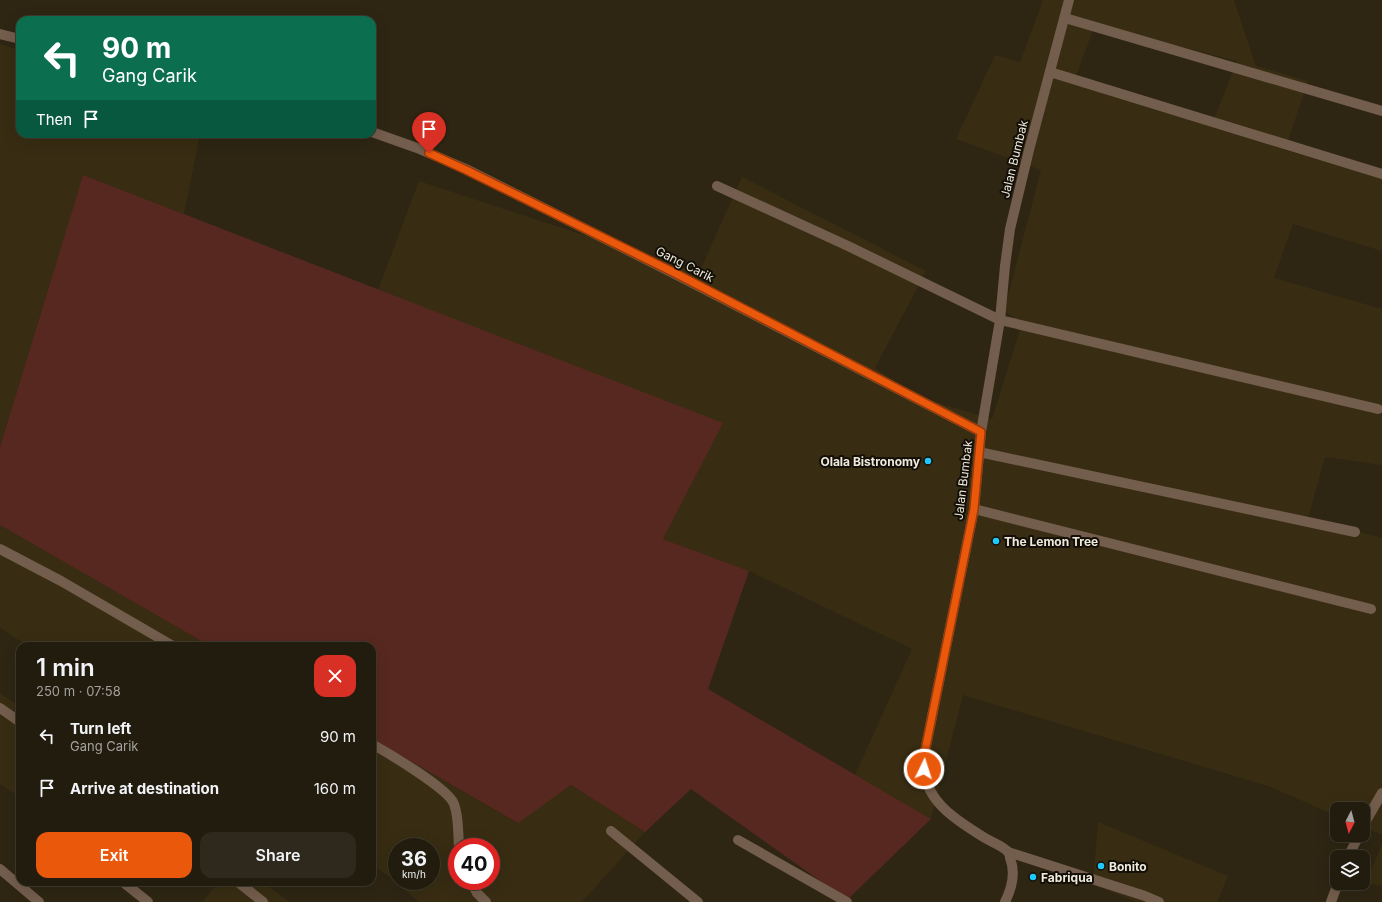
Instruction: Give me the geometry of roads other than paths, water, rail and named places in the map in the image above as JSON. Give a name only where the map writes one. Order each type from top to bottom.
[{"type":"street","name":"Jalan Bumbak","points":[[1069,0],[1029,150],[1010,229],[1000,320],[981,432],[974,509],[925,751],[924,769],[927,783],[948,814],[1008,852],[1145,896],[1159,902]]},
{"type":"street","points":[[1065,18],[1382,111]]},
{"type":"street","points":[[0,34],[16,38]]},
{"type":"street","points":[[1050,72],[1382,174]]},
{"type":"street","name":"Gang Carik","points":[[376,133],[417,148],[473,173],[673,272],[981,432]]},
{"type":"street","points":[[717,186],[848,246],[1000,320],[1378,409]]},
{"type":"street","points":[[979,452],[1356,532]]},
{"type":"street","points":[[974,509],[1370,608]]},
{"type":"street","points":[[0,549],[61,581],[166,642]]},
{"type":"street","points":[[0,708],[16,719]]},
{"type":"street","points":[[376,746],[395,757],[448,794],[454,803],[458,838]]},
{"type":"street","points":[[1370,814],[1382,793]]},
{"type":"street","points":[[611,831],[698,902]]},
{"type":"street","points":[[738,840],[847,902]]},
{"type":"street","points":[[1005,902],[1012,885],[1013,874],[1012,862],[1008,852]]},
{"type":"street","points":[[0,869],[16,883]]},
{"type":"street","points":[[20,886],[39,902]]},
{"type":"street","points":[[128,886],[148,902]]},
{"type":"street","points":[[243,886],[263,902]]},
{"type":"street","points":[[475,890],[486,902]]},
{"type":"street","points":[[1331,902],[1335,890]]},
{"type":"place","name":"Olala Bistronomy","points":[[928,461]]},
{"type":"place","name":"The Lemon Tree","points":[[996,541]]},
{"type":"place","name":"Bonito","points":[[1101,866]]},
{"type":"place","name":"Fabriqua","points":[[1033,877]]}]
